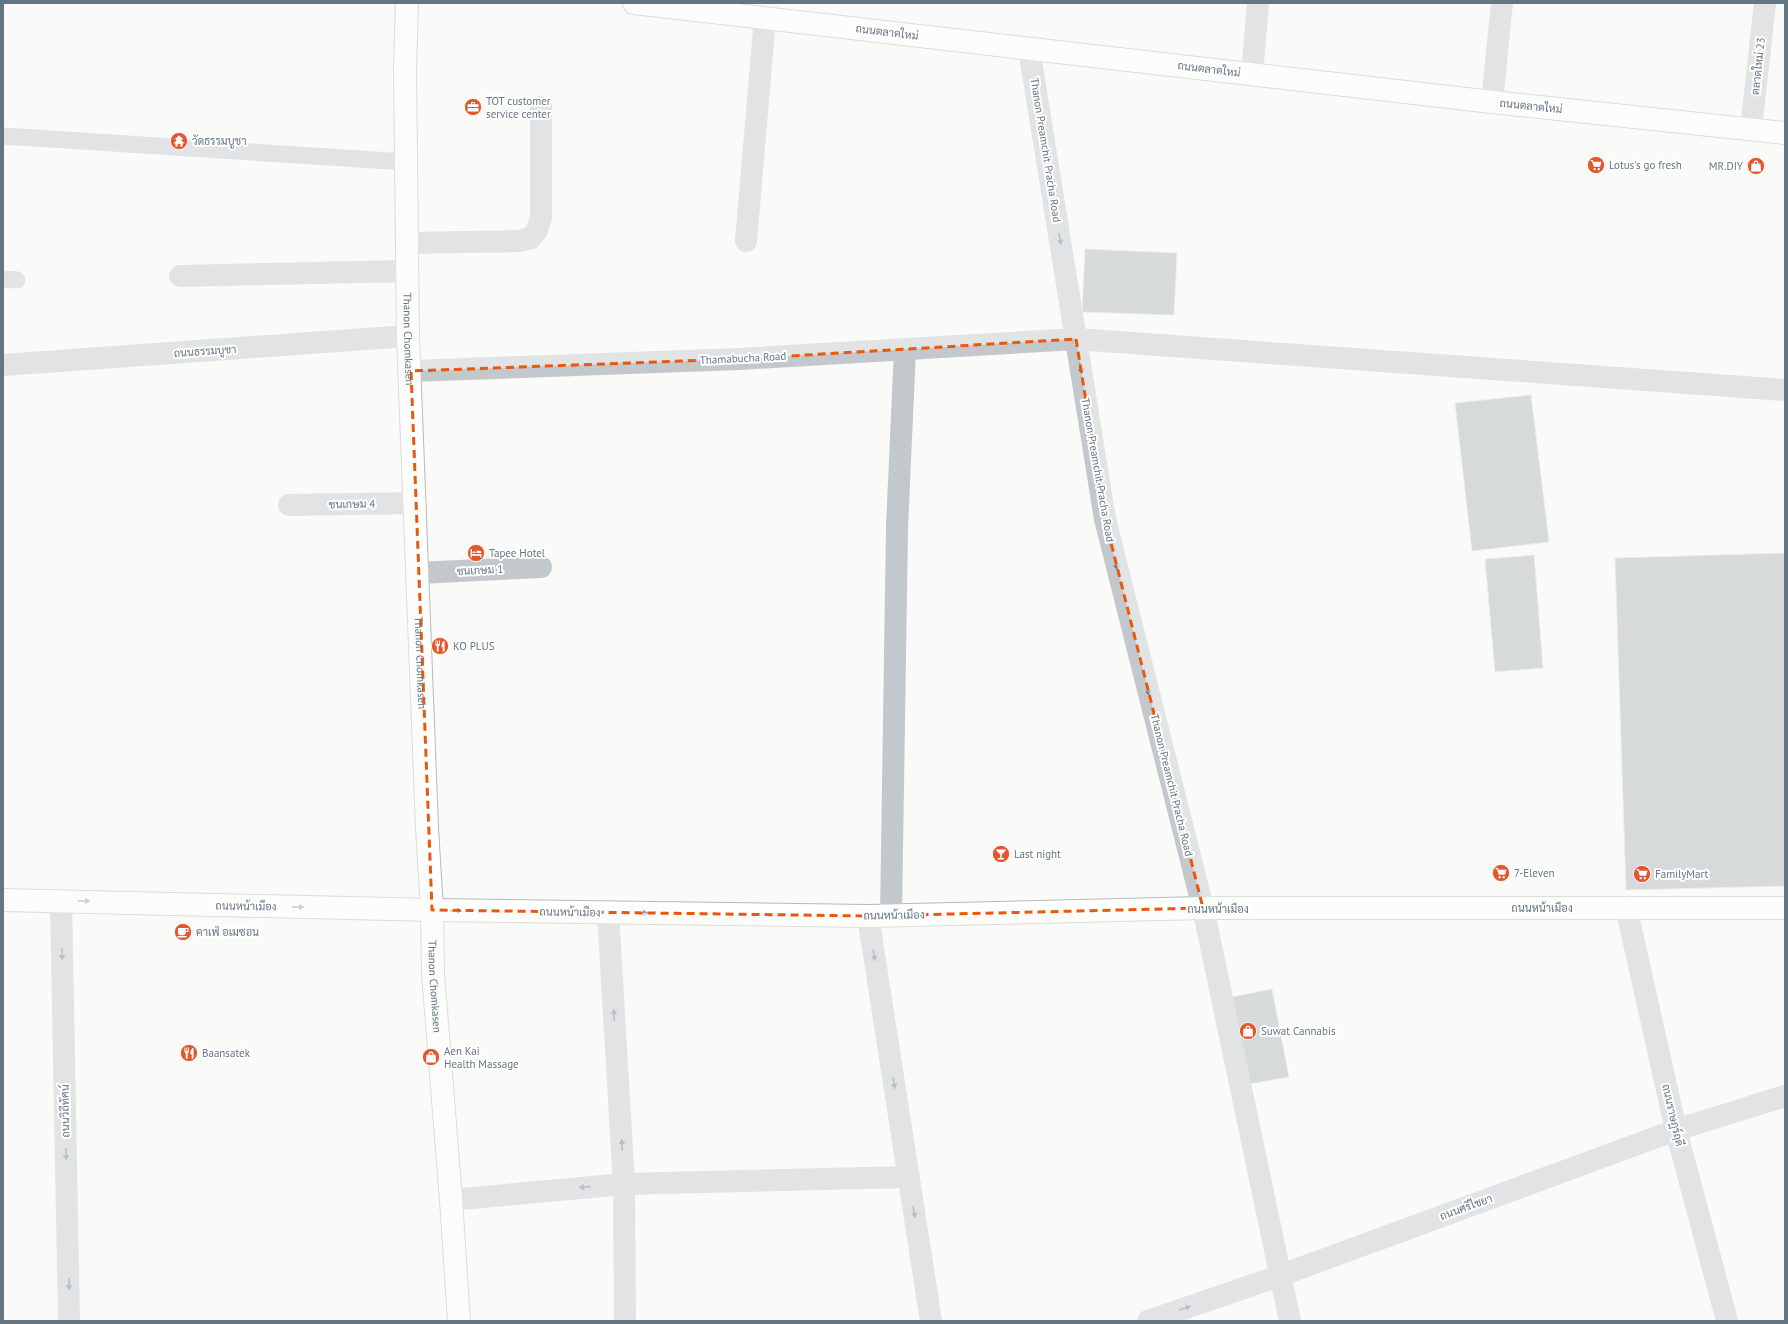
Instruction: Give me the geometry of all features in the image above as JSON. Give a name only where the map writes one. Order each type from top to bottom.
[{"type":"street","name":"Thanon Chomkasen","points":[[407,3],[405,69],[408,336],[427,828],[432,910],[433,973],[459,1321]]},
{"type":"street","name":"ถนนตลาดใหม่","points":[[634,3],[714,8],[765,18],[1029,49],[1492,102],[1785,132]]},
{"type":"street","points":[[1252,74],[1258,3]]},
{"type":"street","points":[[1492,102],[1502,3]]},
{"type":"street","name":"ตลาดใหม่ 23","points":[[1751,129],[1765,3]]},
{"type":"street","points":[[746,241],[765,18]]},
{"type":"street","name":"Thanon Preamchit Pracha Road","points":[[1029,49],[1105,518],[1203,908],[1279,1276],[1290,1321]]},
{"type":"street","points":[[407,244],[519,241],[531,238],[537,230],[541,217],[541,107]]},
{"type":"street","points":[[180,276],[407,271]]},
{"type":"street","name":"ถนนธรรมบูชา","points":[[3,365],[408,336]]},
{"type":"street","name":"Thamabucha Road","points":[[410,371],[739,358],[1076,339],[1785,390]]},
{"type":"street","points":[[891,916],[897,527],[905,349]]},
{"type":"street","name":"ชนเกษม 4","points":[[289,505],[415,503]]},
{"type":"street","name":"ชนเกษม 1","points":[[418,573],[541,567]]},
{"type":"street","name":"ถนนหน้าเมือง","points":[[3,900],[432,910],[868,916],[1203,908],[1785,908]]},
{"type":"street","name":"ถนนวิถีทัศน์","points":[[61,901],[69,1321]]},
{"type":"street","name":"ถนนราษฎร์ฤดี","points":[[1626,907],[1676,1130],[1727,1321]]},
{"type":"street","points":[[608,912],[624,1184],[625,1321]]},
{"type":"street","points":[[868,916],[931,1321]]},
{"type":"street","name":"ถนนศรีไชยา","points":[[1148,1321],[1279,1276],[1676,1130],[1785,1096]]},
{"type":"street","points":[[451,1200],[624,1184],[909,1177]]},
{"type":"lane","points":[[3,136],[406,162]]},
{"type":"highlighted area","points":[[1076,339],[1105,519],[1203,908],[868,916],[432,910],[411,371],[739,359]]},
{"type":"building","points":[[1085,249],[1177,253],[1174,315],[1082,312]]},
{"type":"building","points":[[1531,395],[1549,542],[1472,551],[1455,403]]},
{"type":"building","points":[[1785,553],[1785,886],[1626,890],[1615,558]]},
{"type":"building","points":[[1534,555],[1543,668],[1495,672],[1485,559]]},
{"type":"building","points":[[1272,989],[1289,1077],[1243,1085],[1227,998]]},
{"type":"place","name":"TOT customer service center","points":[[473,107]]},
{"type":"place","name":"วัดธรรมบูชา","points":[[179,141]]},
{"type":"place","name":"Lotus's go fresh","points":[[1596,165]]},
{"type":"place","name":"MR.DIY","points":[[1756,166]]},
{"type":"place","name":"Tapee Hotel","points":[[476,553]]},
{"type":"place","name":"KO PLUS","points":[[440,646]]},
{"type":"place","name":"Last night","points":[[1001,854]]},
{"type":"place","name":"7-Eleven","points":[[1501,873]]},
{"type":"place","name":"FamilyMart","points":[[1642,874]]},
{"type":"place","name":"คาเฟ่ อเมซอน","points":[[183,932]]},
{"type":"place","name":"Suwat Cannabis","points":[[1248,1031]]},
{"type":"place","name":"Baansatek","points":[[189,1053]]},
{"type":"place","name":"Aen Kai Health Massage","points":[[431,1057]]}]
